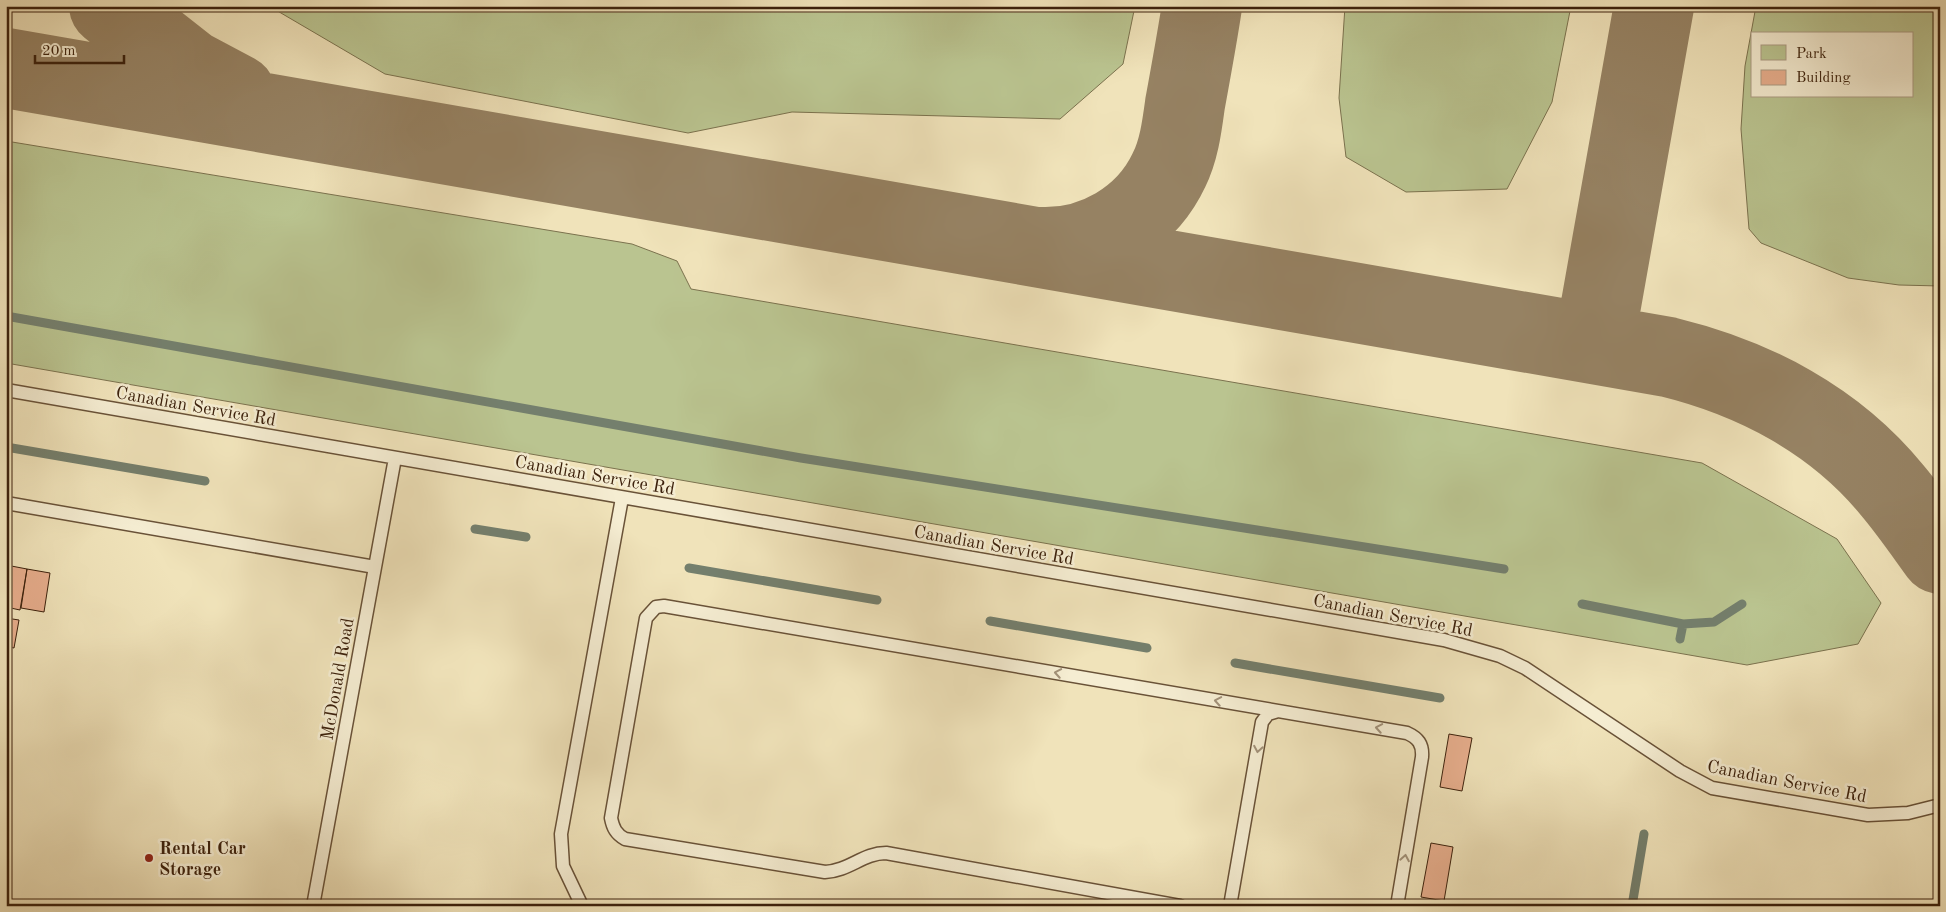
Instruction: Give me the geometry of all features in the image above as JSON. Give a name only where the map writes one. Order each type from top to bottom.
[{"type":"lane","name":"Canadian Service Rd","points":[[6,390],[1452,642],[1500,656],[1525,668],[1680,771],[1712,788],[1868,815],[1908,813],[1940,805]]},
{"type":"lane","name":"McDonald Road","points":[[313,906],[394,458]]},
{"type":"lane","points":[[582,906],[563,866],[561,834],[622,498]]},
{"type":"lane","points":[[6,503],[375,567]]},
{"type":"lane","points":[[1180,906],[886,853],[875,853],[865,857],[839,872],[825,872],[625,839],[619,835],[612,825],[611,818],[646,618],[656,607],[664,606],[1406,733],[1413,736],[1421,744],[1422,757],[1397,906]]},
{"type":"lane","points":[[1230,906],[1262,722],[1268,714],[1278,711]]},
{"type":"green space","points":[[269,6],[1135,6],[1123,64],[1060,119],[792,112],[688,133],[385,74]]},
{"type":"green space","points":[[1345,6],[1571,6],[1552,102],[1507,189],[1406,192],[1346,157],[1339,98]]},
{"type":"green space","points":[[1756,6],[1940,6],[1940,286],[1899,285],[1848,278],[1761,243],[1749,229],[1741,129],[1745,66],[1751,33],[1751,98],[1914,98],[1914,32],[1751,32]]},
{"type":"green space","points":[[6,141],[632,244],[677,261],[691,289],[1702,463],[1837,539],[1881,603],[1858,644],[1747,665],[6,363]]},
{"type":"building","points":[[6,565],[27,569],[20,610],[6,607]]},
{"type":"building","points":[[27,569],[50,573],[44,612],[21,608]]},
{"type":"building","points":[[6,618],[19,620],[14,648],[6,646]]},
{"type":"building","points":[[1449,734],[1472,738],[1462,791],[1440,787]]},
{"type":"building","points":[[1431,843],[1453,847],[1444,901],[1421,897]]},
{"type":"waterway","points":[[6,316],[801,458],[1504,569]]},
{"type":"waterway","points":[[6,447],[205,481]]},
{"type":"waterway","points":[[475,529],[526,537]]},
{"type":"waterway","points":[[689,568],[877,600]]},
{"type":"waterway","points":[[1582,604],[1683,624],[1714,622],[1742,604]]},
{"type":"waterway","points":[[990,621],[1147,648]]},
{"type":"waterway","points":[[1680,639],[1683,624]]},
{"type":"waterway","points":[[1235,663],[1440,698]]},
{"type":"waterway","points":[[1632,906],[1644,834]]},
{"type":"taxiway","points":[[109,6],[189,69],[236,94]]},
{"type":"taxiway","points":[[1040,247],[1080,243],[1116,228],[1147,203],[1159,187],[1169,170],[1178,146],[1202,6]]},
{"type":"taxiway","points":[[1594,344],[1654,6]]},
{"type":"taxiway","points":[[6,68],[1668,357],[1700,366],[1762,390],[1791,405],[1819,423],[1870,465],[1898,498],[1940,554]]},
{"type":"place","name":"Rental Car Storage","points":[[149,858]]}]
